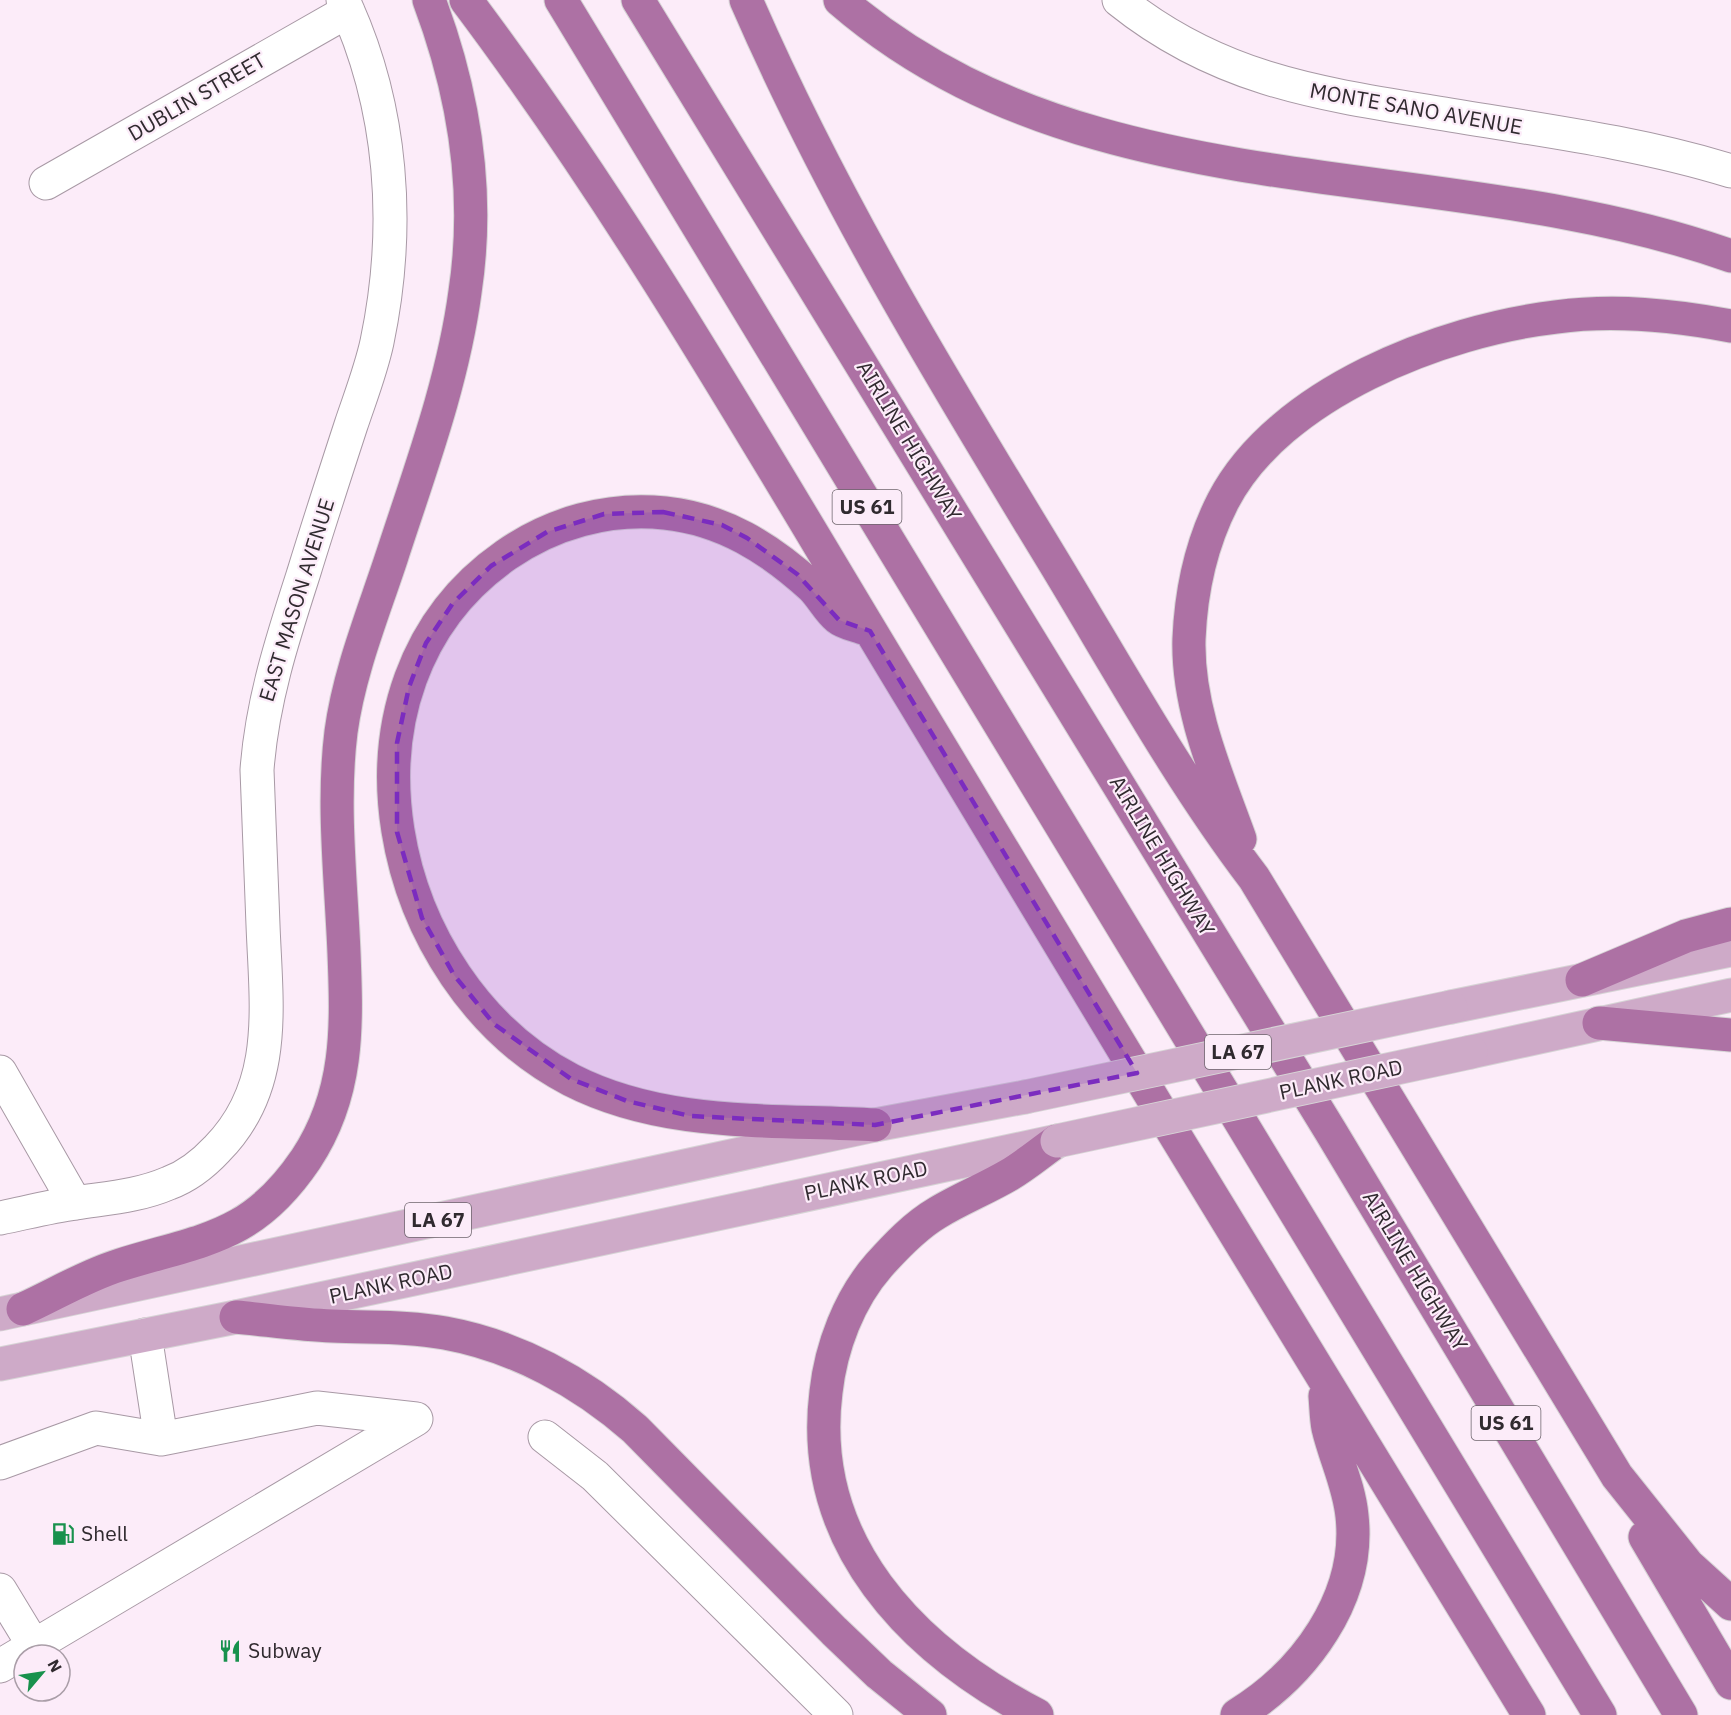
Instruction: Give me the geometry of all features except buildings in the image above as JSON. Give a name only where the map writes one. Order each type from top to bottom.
[{"type":"highway","points":[[11,1312],[117,1265],[206,1242],[246,1222],[282,1190],[305,1161],[332,1106],[342,1067],[347,1021],[338,783],[344,715],[355,670],[452,362],[466,289],[470,235],[470,190],[463,116],[441,32],[429,0]]},
{"type":"highway","points":[[466,0],[537,97],[630,235],[1322,1380],[1529,1715]]},
{"type":"highway","points":[[538,0],[622,100]]},
{"type":"highway","name":"US 61","points":[[561,0],[1600,1715]]},
{"type":"highway","name":"AIRLINE HIGHWAY","points":[[638,0],[1324,1121],[1681,1715]]},
{"type":"highway","points":[[746,0],[821,160],[914,331],[1216,828],[1254,878],[1617,1476],[1688,1564],[1731,1604]]},
{"type":"highway","points":[[840,0],[896,42],[964,83],[1048,119],[1102,136],[1220,161],[1596,218],[1731,256]]},
{"type":"highway","points":[[1254,878],[1205,740],[1194,693],[1189,642],[1192,596],[1203,549],[1224,499],[1257,454],[1293,421],[1347,385],[1416,352],[1484,331],[1557,316],[1612,314],[1661,315],[1731,327]]},
{"type":"highway","points":[[870,631],[839,620],[816,591],[773,554],[722,525],[694,517],[653,512],[604,514],[575,521],[519,546],[491,566],[453,603],[436,626],[409,687],[397,743],[394,802],[397,832],[409,882],[422,918],[438,948],[473,1001],[494,1024],[543,1063],[598,1092],[668,1112],[721,1120],[875,1125]]},
{"type":"highway","points":[[1582,980],[1686,936],[1731,924]]},
{"type":"highway","points":[[1599,1023],[1731,1035]]},
{"type":"highway","points":[[1037,1715],[1003,1696],[948,1656],[907,1621],[879,1590],[855,1552],[838,1513],[824,1460],[823,1436],[828,1376],[833,1355],[850,1311],[878,1266],[906,1237],[935,1214],[1011,1174],[1057,1141]]},
{"type":"highway","points":[[236,1317],[332,1326],[400,1327],[446,1333],[522,1356],[565,1379],[607,1405],[635,1429],[834,1631],[879,1674],[930,1715]]},
{"type":"highway","points":[[1237,1715],[1268,1695],[1298,1667],[1325,1625],[1346,1580],[1353,1540],[1352,1517],[1341,1465],[1329,1429],[1322,1380]]},
{"type":"highway","points":[[1617,1476],[1639,1528],[1731,1683]]},
{"type":"main road","name":"LA 67","points":[[11,1312],[875,1125],[1025,1097],[1731,950]]},
{"type":"main road","name":"PLANK ROAD","points":[[0,1364],[236,1317],[1731,995]]},
{"type":"street","name":"MONTE SANO AVENUE","points":[[1119,0],[1191,48],[1268,80],[1327,95],[1651,149],[1731,171]]},
{"type":"street","name":"DUBLIN STREET","points":[[46,183],[345,5]]},
{"type":"street","name":"EAST MASON AVENUE","points":[[0,1218],[75,1203],[129,1196],[171,1183],[198,1168],[226,1140],[250,1105],[263,1064],[265,1002],[257,770],[260,735],[275,662],[376,345],[388,272],[390,195],[386,152],[372,76],[345,5]]},
{"type":"street","points":[[0,1072],[75,1203]]},
{"type":"street","points":[[146,1335],[161,1439]]},
{"type":"street","points":[[0,1463],[96,1428],[161,1439],[318,1408],[416,1419],[39,1643]]},
{"type":"street","points":[[545,1437],[595,1476],[836,1715]]},
{"type":"street","points":[[0,1590],[32,1643]]},
{"type":"highlighted area","points":[[663,512],[722,525],[747,538],[797,574],[839,620],[870,631],[1137,1073],[875,1125],[690,1116],[627,1101],[571,1079],[494,1024],[454,975],[422,918],[397,832],[397,743],[409,687],[426,643],[453,603],[491,566],[547,532],[604,514]]},
{"type":"place","name":"Shell","points":[[63,1534]]},
{"type":"place","name":"Subway","points":[[230,1651]]}]
